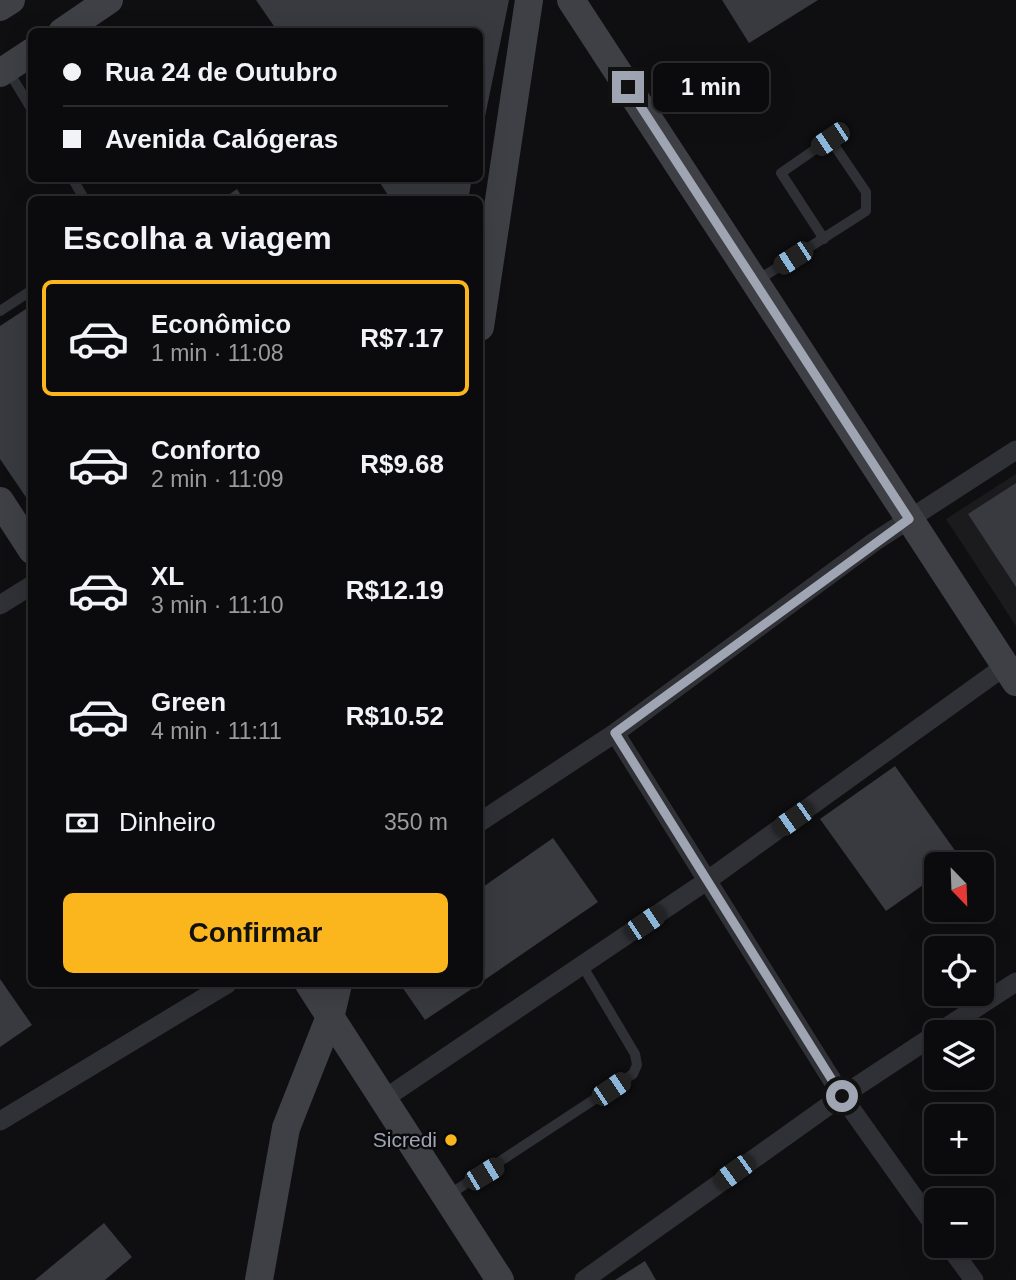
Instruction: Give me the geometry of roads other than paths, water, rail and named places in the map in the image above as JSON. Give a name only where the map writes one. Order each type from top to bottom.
[{"type":"main road","points":[[0,7],[11,0]]},
{"type":"main road","points":[[68,28],[109,0]]},
{"type":"main road","points":[[483,299],[529,0]]},
{"type":"main road","points":[[571,0],[1011,674]]},
{"type":"main road","points":[[3,70],[28,54]]},
{"type":"main road","points":[[0,501],[28,544]]},
{"type":"main road","points":[[311,987],[500,1280]]},
{"type":"main road","points":[[259,1280],[286,1128],[331,1014],[337,987]]},
{"type":"street","points":[[483,820],[615,733],[909,519],[1016,450]]},
{"type":"street","points":[[0,605],[28,588]]},
{"type":"street","points":[[384,1099],[1011,674]]},
{"type":"street","points":[[615,733],[842,1096],[924,1211]]},
{"type":"street","points":[[957,1020],[1016,982]]},
{"type":"street","points":[[0,1121],[222,987]]},
{"type":"street","points":[[584,1280],[842,1096],[924,1042]]},
{"type":"street","points":[[958,1258],[974,1280]]},
{"type":"lane","points":[[3,70],[28,104]]},
{"type":"lane","points":[[756,282],[824,239],[866,211],[866,192],[830,139],[781,173],[824,239]]},
{"type":"lane","points":[[0,311],[28,293]]},
{"type":"lane","points":[[447,1196],[633,1074],[637,1065],[635,1055],[582,965]]},
{"type":"place","name":"Sicredi","points":[[451,1140]]}]
